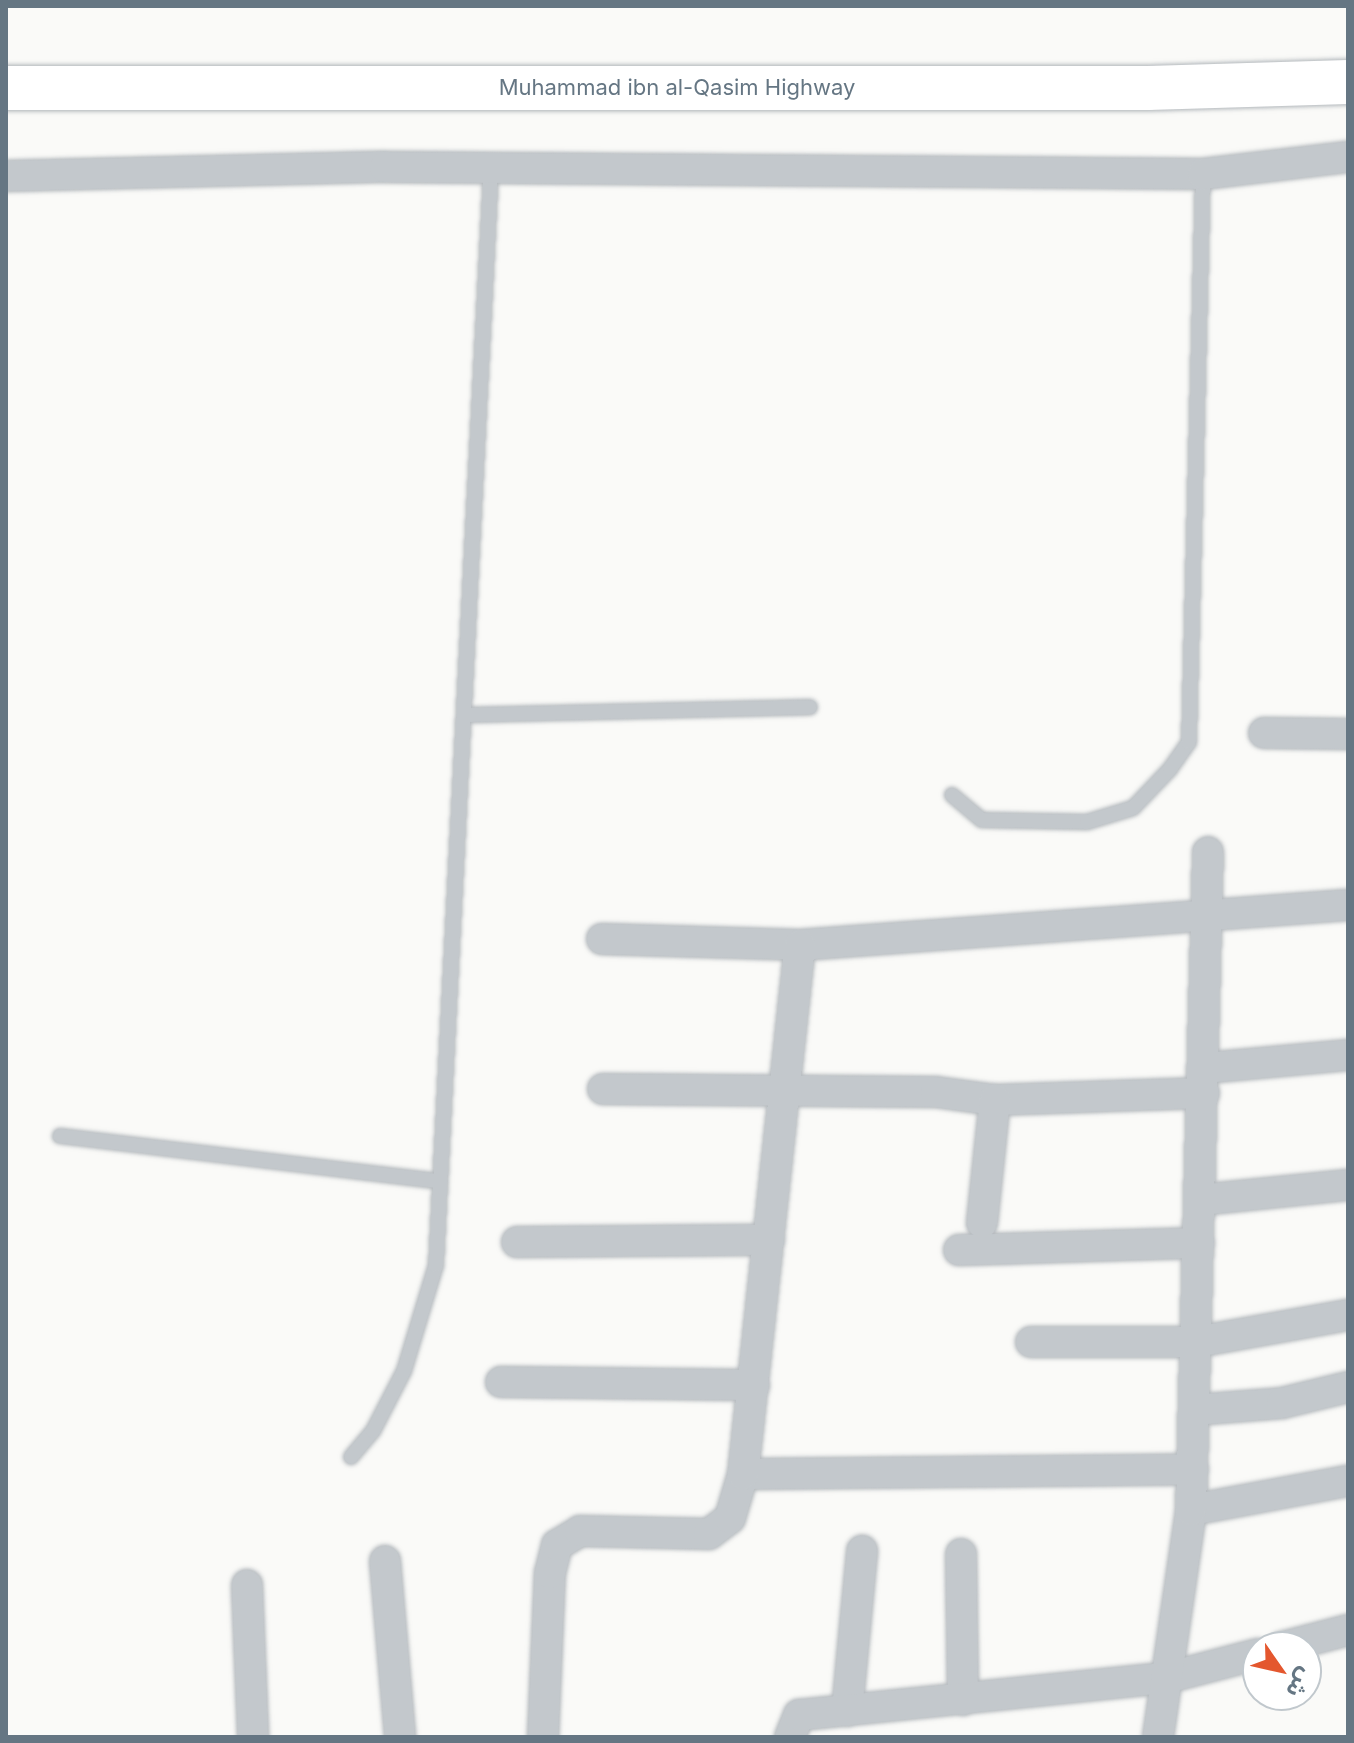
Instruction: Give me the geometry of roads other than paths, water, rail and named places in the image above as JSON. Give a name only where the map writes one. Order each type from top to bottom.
[{"type":"highway","name":"Muhammad ibn al-Qasim Highway","points":[[6,88],[1148,88],[1348,82]]},
{"type":"street","points":[[6,176],[306,168],[1203,174],[1348,157]]},
{"type":"street","points":[[1264,733],[1348,734]]},
{"type":"street","points":[[1158,1737],[1191,1510],[1205,1081],[1208,852]]},
{"type":"street","points":[[602,939],[800,945],[1348,905]]},
{"type":"street","points":[[543,1737],[550,1573],[557,1545],[580,1531],[709,1534],[730,1518],[743,1474],[754,1385],[800,945]]},
{"type":"street","points":[[603,1089],[936,1092],[995,1100],[1205,1081],[1348,1055]]},
{"type":"street","points":[[982,1223],[995,1100]]},
{"type":"street","points":[[1200,1200],[1348,1185]]},
{"type":"street","points":[[517,1242],[769,1240]]},
{"type":"street","points":[[959,1250],[1199,1243]]},
{"type":"street","points":[[1031,1342],[1196,1342],[1348,1315]]},
{"type":"street","points":[[501,1382],[754,1385]]},
{"type":"street","points":[[1194,1410],[1282,1403],[1348,1387]]},
{"type":"street","points":[[743,1474],[1193,1469]]},
{"type":"street","points":[[1191,1510],[1348,1481]]},
{"type":"street","points":[[847,1711],[862,1551]]},
{"type":"street","points":[[961,1554],[963,1700]]},
{"type":"street","points":[[385,1561],[400,1737]]},
{"type":"street","points":[[247,1585],[253,1737]]},
{"type":"street","points":[[1322,1637],[1348,1630]]},
{"type":"street","points":[[790,1737],[799,1715],[1166,1678],[1242,1658]]},
{"type":"lane","points":[[351,1457],[373,1431],[404,1371],[436,1265],[491,170]]},
{"type":"lane","points":[[952,795],[982,820],[1087,822],[1133,808],[1170,769],[1189,742],[1203,174]]},
{"type":"lane","points":[[464,715],[810,707]]},
{"type":"lane","points":[[60,1136],[440,1181]]}]
